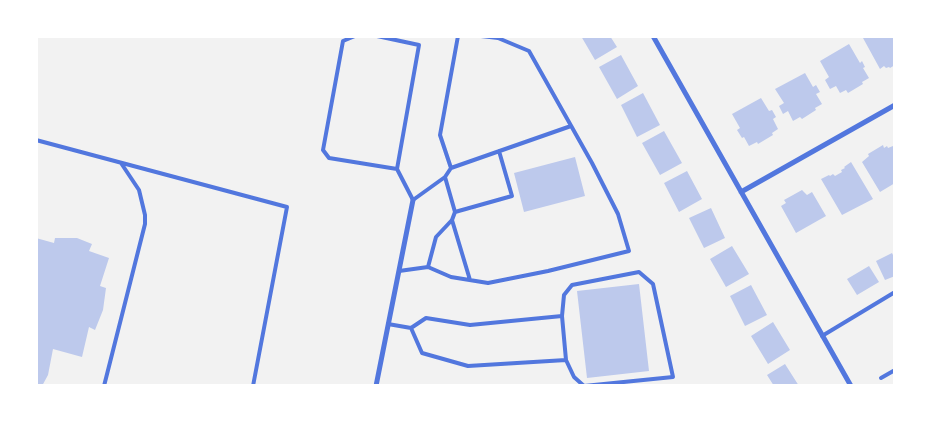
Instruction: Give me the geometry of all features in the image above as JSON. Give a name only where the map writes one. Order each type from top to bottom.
[{"type":"street","points":[[653,36],[851,386]]},
{"type":"street","points":[[741,192],[895,104]]},
{"type":"street","points":[[376,386],[413,200]]},
{"type":"lane","points":[[355,36],[342,41],[323,150],[329,158],[396,169]]},
{"type":"lane","points":[[377,36],[419,45],[396,169],[413,200],[445,177],[451,168],[571,126]]},
{"type":"lane","points":[[451,168],[440,135],[458,36]]},
{"type":"lane","points":[[399,271],[428,267],[451,277],[488,283],[548,271],[629,251],[618,214],[592,162],[529,51],[498,38],[481,36]]},
{"type":"lane","points":[[36,140],[287,207],[253,386]]},
{"type":"lane","points":[[455,212],[512,196],[500,151]]},
{"type":"lane","points":[[104,386],[145,224],[145,215],[139,190],[121,163]]},
{"type":"lane","points":[[428,267],[436,238],[452,220],[455,212],[445,177]]},
{"type":"lane","points":[[452,220],[470,280]]},
{"type":"lane","points":[[639,272],[653,284],[673,377],[584,386],[574,377],[566,360],[562,316],[564,295],[572,285],[639,272]]},
{"type":"lane","points":[[822,336],[895,292]]},
{"type":"lane","points":[[388,324],[411,328],[426,318],[470,325],[562,316]]},
{"type":"lane","points":[[411,328],[422,353],[468,366],[566,360]]},
{"type":"lane","points":[[881,378],[895,370]]},
{"type":"lane","points":[[274,386],[279,386]]},
{"type":"building","points":[[581,36],[610,36],[617,47],[595,60]]},
{"type":"building","points":[[866,36],[895,36],[895,65],[890,68],[884,66],[880,69],[863,38]]},
{"type":"building","points":[[849,44],[860,63],[862,61],[865,67],[863,68],[869,78],[848,93],[846,90],[840,93],[836,86],[830,89],[825,80],[829,77],[820,61]]},
{"type":"building","points":[[621,55],[638,86],[617,99],[599,67]]},
{"type":"building","points":[[805,73],[813,87],[816,85],[820,92],[816,94],[822,104],[802,119],[800,117],[793,121],[788,111],[783,114],[779,106],[784,103],[775,89]]},
{"type":"building","points":[[643,93],[660,125],[637,137],[621,105]]},
{"type":"building","points":[[761,98],[769,111],[772,110],[776,117],[773,119],[778,129],[772,133],[773,135],[758,144],[757,142],[749,146],[737,130],[740,128],[732,114]]},
{"type":"building","points":[[664,131],[682,163],[660,175],[642,143]]},
{"type":"building","points":[[883,145],[884,148],[893,146],[895,149],[895,183],[880,192],[862,162],[869,156],[868,154]]},
{"type":"building","points":[[575,157],[585,196],[524,212],[514,173]]},
{"type":"building","points":[[851,162],[873,199],[842,215],[821,179],[833,174],[835,176],[842,172],[841,170]]},
{"type":"building","points":[[687,171],[702,199],[679,212],[664,183]]},
{"type":"building","points":[[802,190],[807,195],[812,192],[826,216],[796,233],[781,206],[786,203],[784,200]]},
{"type":"building","points":[[711,208],[725,238],[704,248],[689,218]]},
{"type":"building","points":[[36,238],[54,243],[55,238],[77,238],[92,244],[89,251],[109,258],[100,286],[106,288],[103,310],[95,330],[89,327],[82,357],[53,349],[48,375],[42,386],[36,386]]},
{"type":"building","points":[[732,246],[749,274],[726,287],[710,259]]},
{"type":"building","points":[[892,253],[895,259],[895,276],[885,280],[876,261]]},
{"type":"building","points":[[869,266],[879,282],[857,295],[847,279]]},
{"type":"building","points":[[639,284],[649,371],[587,378],[577,291]]},
{"type":"building","points":[[751,285],[767,315],[745,326],[730,296]]},
{"type":"building","points":[[773,322],[790,350],[768,364],[751,336]]},
{"type":"building","points":[[785,364],[799,386],[774,386],[767,375]]}]
